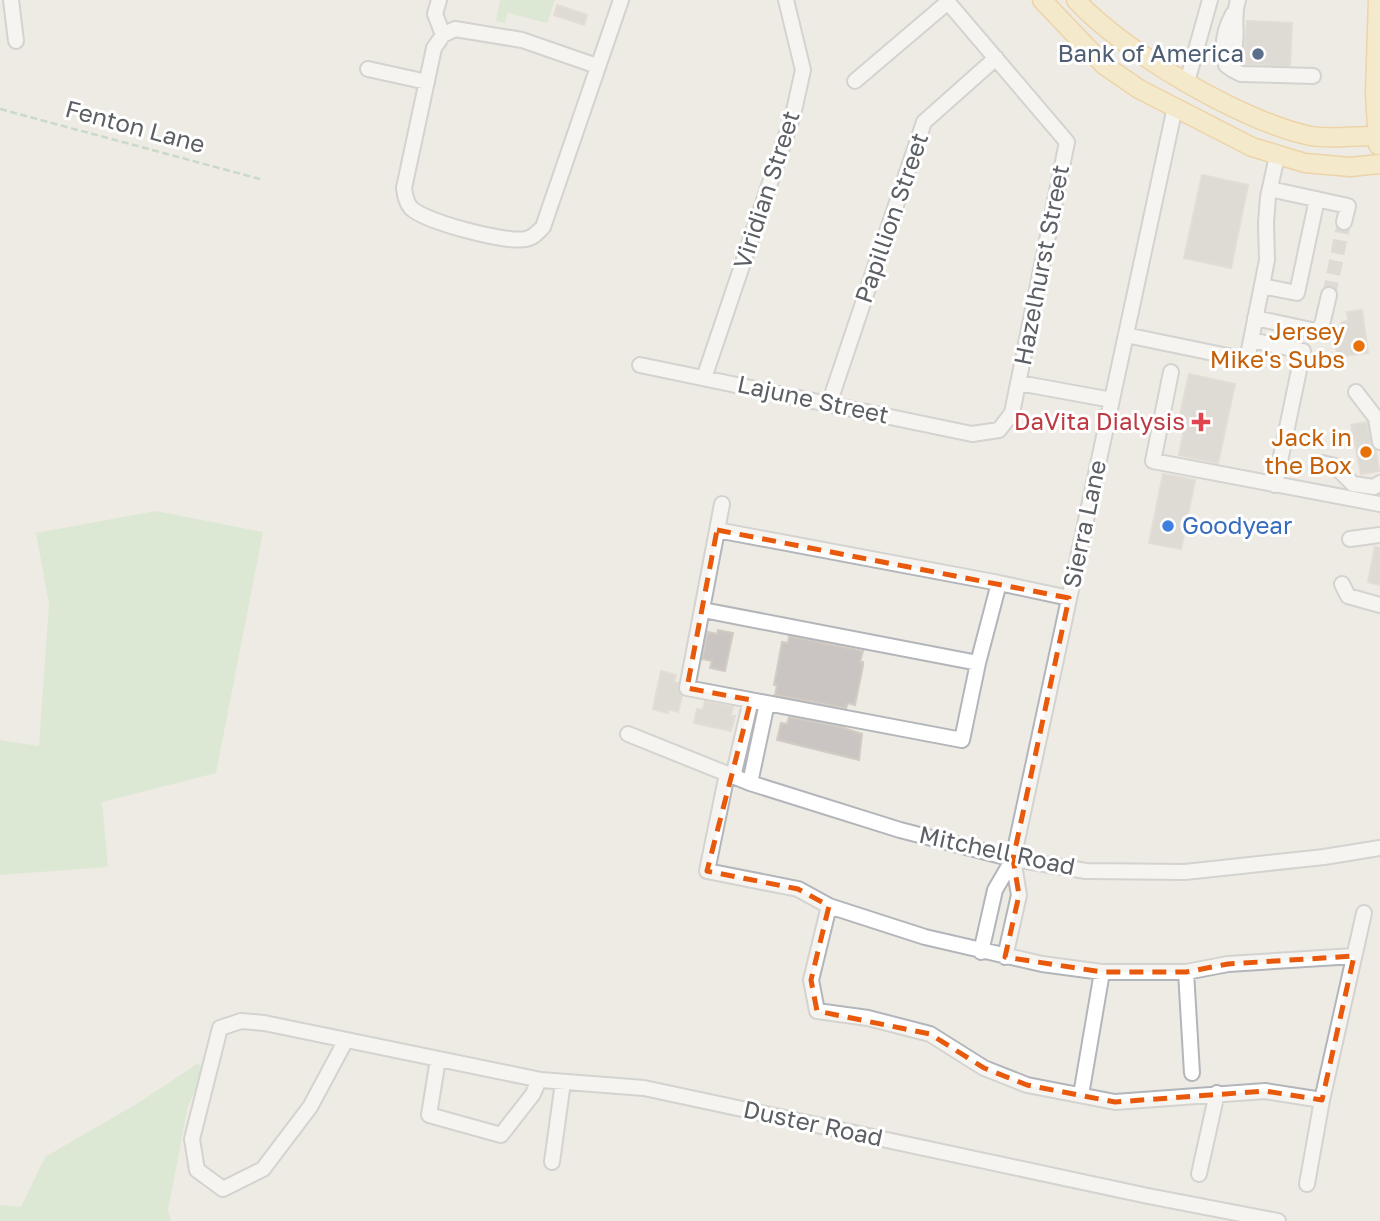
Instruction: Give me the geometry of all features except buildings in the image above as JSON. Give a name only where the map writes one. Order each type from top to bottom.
[{"type":"main road","points":[[1042,0],[1077,40],[1104,65],[1139,89],[1252,147],[1305,163],[1350,167],[1380,165],[1375,60],[1378,0]]},
{"type":"main road","points":[[1076,0],[1124,42],[1187,82],[1264,121],[1329,138],[1379,136]]},
{"type":"street","points":[[11,0],[16,41]]},
{"type":"street","points":[[439,0],[436,14],[443,35]]},
{"type":"street","points":[[597,66],[522,40],[455,29],[443,35],[435,48],[404,188],[410,207],[423,218],[507,241],[530,239],[543,227],[621,0]]},
{"type":"street","name":"Viridian Street","points":[[704,378],[796,104],[803,70],[786,0]]},
{"type":"street","points":[[1187,82],[1210,0]]},
{"type":"street","points":[[855,81],[947,1]]},
{"type":"street","name":"Hazelhurst Street","points":[[947,1],[1067,142],[1012,413],[999,430],[985,432]]},
{"type":"street","points":[[1235,44],[1236,7]]},
{"type":"street","points":[[1236,7],[1226,27],[1224,38],[1226,65],[1241,74],[1313,76]]},
{"type":"street","name":"Papillion Street","points":[[829,404],[925,122],[996,58]]},
{"type":"street","points":[[368,69],[427,82]]},
{"type":"street","name":"Sierra Lane","points":[[1013,859],[1175,107]]},
{"type":"street","points":[[1126,335],[1247,360],[1267,260],[1266,223],[1277,156]]},
{"type":"street","points":[[1270,189],[1348,206],[1344,222]]},
{"type":"street","points":[[1262,286],[1297,293],[1317,199]]},
{"type":"street","points":[[1255,318],[1316,331],[1322,325],[1329,295]]},
{"type":"street","points":[[1251,340],[1303,351],[1275,485]]},
{"type":"street","name":"Lajune Street","points":[[640,365],[972,434],[985,432]]},
{"type":"street","points":[[1171,372],[1153,461],[1380,504]]},
{"type":"street","points":[[1019,383],[1112,400]]},
{"type":"street","points":[[1356,392],[1376,418],[1380,442]]},
{"type":"street","points":[[1322,463],[1335,466],[1353,484],[1374,487],[1380,483]]},
{"type":"street","points":[[722,504],[687,688],[962,740],[999,583]]},
{"type":"street","points":[[717,530],[1069,598]]},
{"type":"street","points":[[1350,539],[1380,535]]},
{"type":"street","points":[[1342,584],[1348,596],[1380,605]]},
{"type":"street","points":[[703,610],[978,663]]},
{"type":"street","points":[[751,700],[707,870],[798,889],[829,906],[981,952],[1102,972],[1186,972],[1228,964],[1354,956]]},
{"type":"street","points":[[750,783],[767,703]]},
{"type":"street","name":"Mitchell Road","points":[[628,734],[730,776],[900,830],[1013,859],[1086,871],[1185,872],[1286,862],[1380,848]]},
{"type":"street","points":[[981,952],[995,890],[1013,859]]},
{"type":"street","points":[[1005,957],[1019,895],[1013,859]]},
{"type":"street","points":[[829,906],[811,981],[817,1011],[868,1018],[930,1034],[984,1068],[1027,1085],[1115,1102],[1265,1091],[1322,1100]]},
{"type":"street","points":[[1307,1184],[1322,1100],[1364,913]]},
{"type":"street","points":[[1081,1095],[1102,972]]},
{"type":"street","points":[[1186,972],[1192,1073]]},
{"type":"street","name":"Duster Road","points":[[346,1040],[310,1107],[263,1169],[223,1189],[197,1170],[192,1139],[220,1028],[241,1021],[257,1022],[346,1040],[539,1080],[644,1088],[1148,1196],[1278,1221]]},
{"type":"street","points":[[438,1059],[429,1115],[501,1135],[533,1094],[539,1080]]},
{"type":"street","points":[[552,1162],[563,1082]]},
{"type":"street","points":[[1199,1174],[1217,1093]]},
{"type":"path","name":"Fenton Lane","points":[[0,109],[260,179]]},
{"type":"highlighted area","points":[[717,530],[1069,598],[1013,859],[1019,895],[1005,957],[1102,972],[1186,972],[1228,964],[1354,956],[1322,1100],[1265,1091],[1115,1102],[1027,1085],[984,1068],[930,1034],[817,1011],[811,980],[829,906],[798,889],[707,871],[751,700],[687,688]]},
{"type":"green space","points":[[500,0],[555,0],[547,23],[508,13],[505,23],[496,21]]},
{"type":"green space","points":[[156,511],[263,532],[216,773],[102,802],[108,867],[0,875],[0,740],[39,746],[49,604],[36,533]]},
{"type":"green space","points":[[197,1064],[206,1067],[188,1106],[168,1210],[171,1221],[0,1221],[0,1205],[21,1207],[45,1157],[138,1103]]},
{"type":"tunnel","points":[[1329,295],[1344,222]]},
{"type":"place","name":"Bank of America","points":[[1258,54]]},
{"type":"place","name":"Jersey Mike's Subs","points":[[1359,346]]},
{"type":"place","name":"DaVita Dialysis","points":[[1201,422]]},
{"type":"place","name":"Jack in the Box","points":[[1366,452]]},
{"type":"place","name":"Goodyear","points":[[1168,526]]}]
